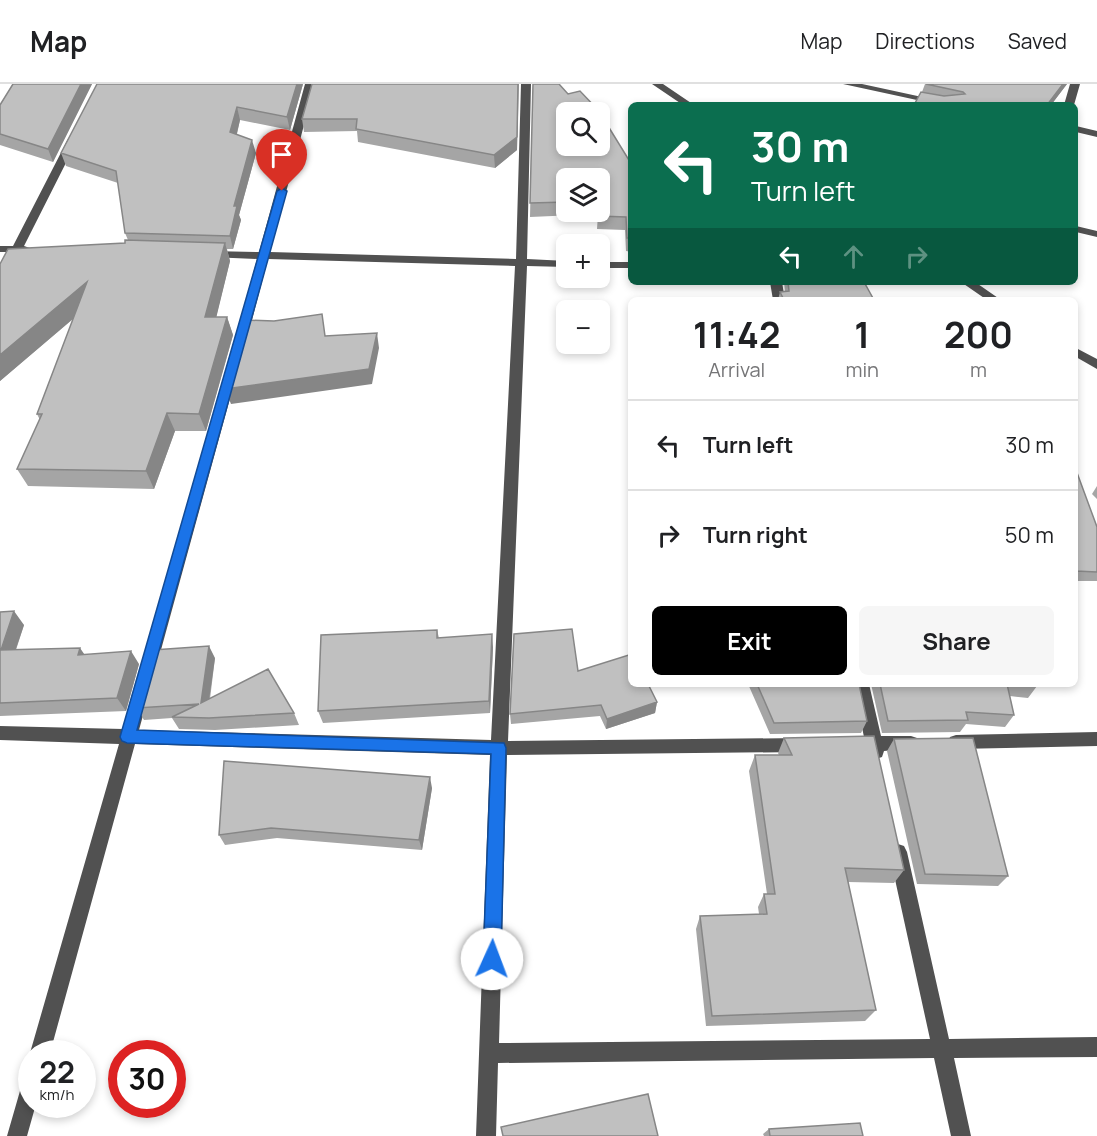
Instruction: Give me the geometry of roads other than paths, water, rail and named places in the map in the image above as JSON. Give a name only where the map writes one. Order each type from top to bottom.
[{"type":"street","points":[[44,1040],[127,737],[265,256],[310,84]]},
{"type":"street","points":[[486,1136],[499,748],[521,264],[526,84]]},
{"type":"street","points":[[657,84],[684,102]]},
{"type":"street","points":[[848,84],[939,102]]},
{"type":"street","points":[[1069,102],[1075,84]]},
{"type":"street","points":[[1078,129],[1097,134]]},
{"type":"street","points":[[0,283],[74,136]]},
{"type":"street","points":[[1078,229],[1097,234]]},
{"type":"street","points":[[0,249],[41,250]]},
{"type":"street","points":[[194,254],[556,264]]},
{"type":"street","points":[[610,265],[628,265]]},
{"type":"street","points":[[972,285],[990,297]]},
{"type":"street","points":[[1078,354],[1095,367]]},
{"type":"street","points":[[862,687],[879,767]]},
{"type":"street","points":[[0,733],[499,748],[815,745]]},
{"type":"street","points":[[839,744],[1097,739]]},
{"type":"street","points":[[894,834],[961,1136]]},
{"type":"street","points":[[489,1053],[1097,1047]]},
{"type":"street","points":[[17,1136],[22,1118]]}]
